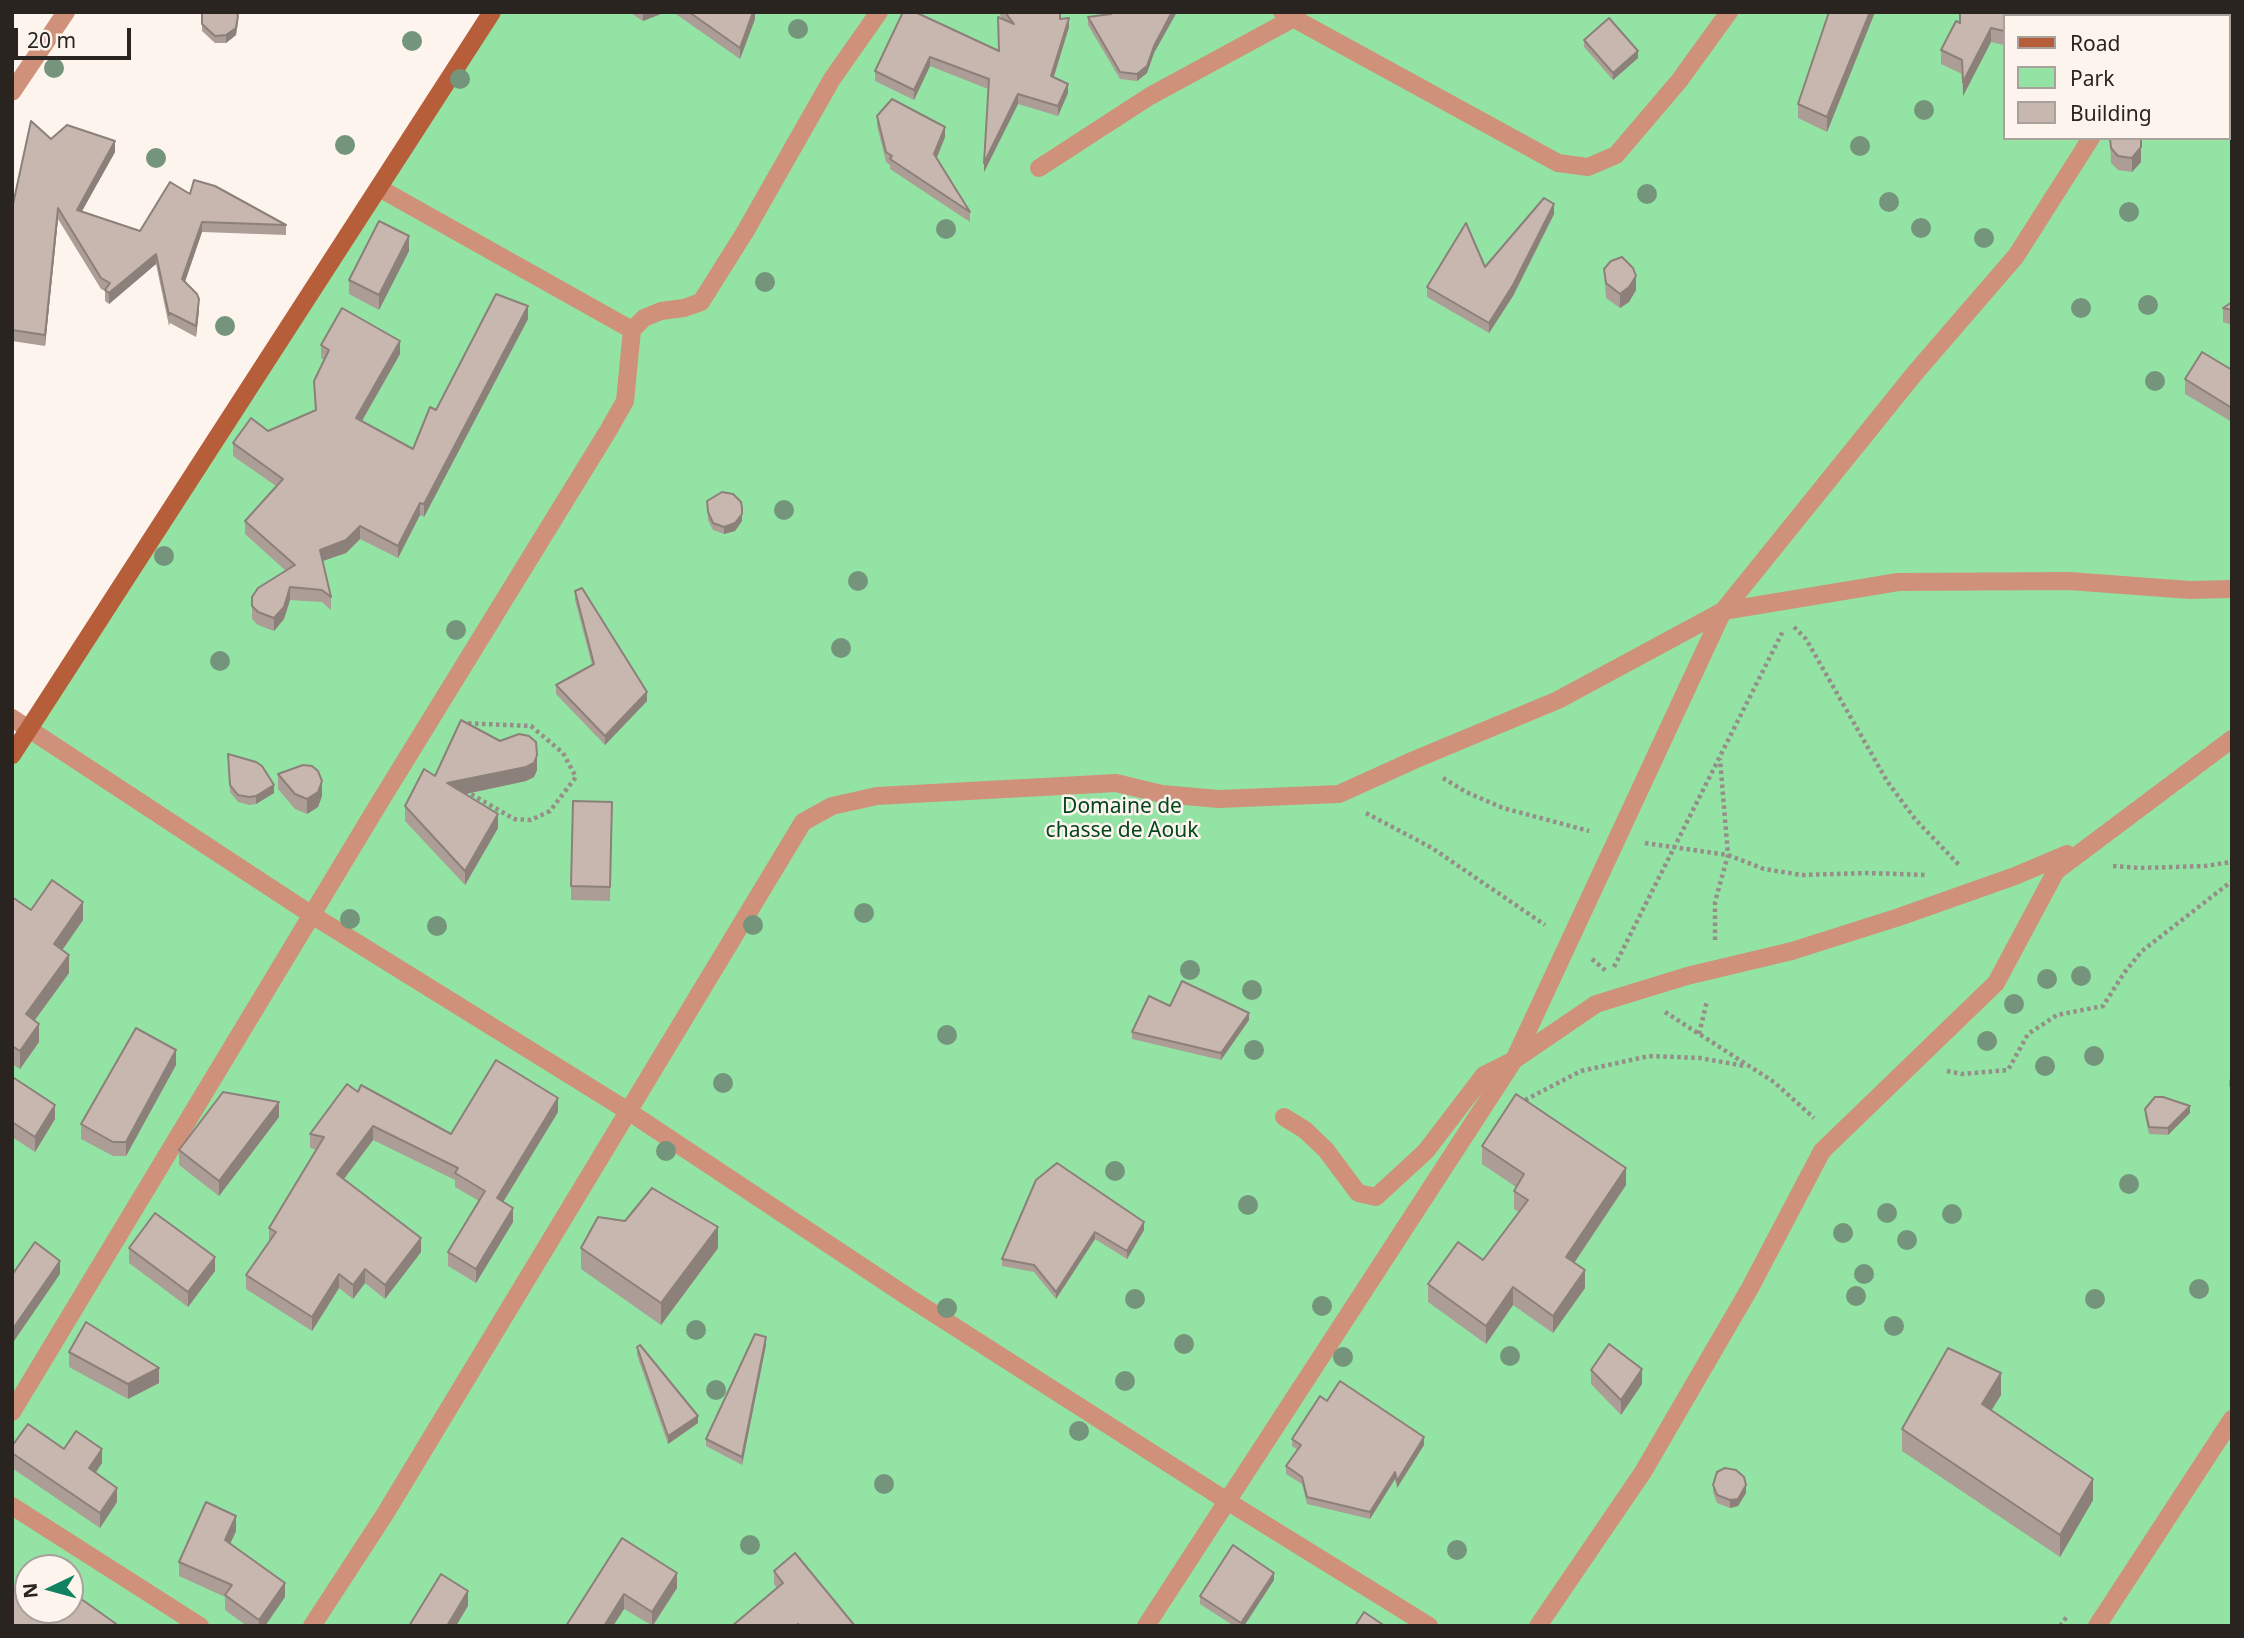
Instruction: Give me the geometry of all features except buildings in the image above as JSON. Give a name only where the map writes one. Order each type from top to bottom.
[{"type":"street","points":[[12,92],[66,12]]},
{"type":"street","points":[[12,755],[492,12]]},
{"type":"street","points":[[12,1412],[625,401],[632,330],[644,317],[701,302],[745,232],[832,79],[879,12]]},
{"type":"street","points":[[1039,168],[1150,96],[1291,15],[1558,163],[1588,167],[1616,155],[1679,81],[1729,12]]},
{"type":"street","points":[[1146,1626],[1514,1060],[1723,611],[1915,373],[2016,256],[2090,140]]},
{"type":"street","points":[[379,188],[632,330]]},
{"type":"street","points":[[312,1626],[385,1514],[803,822],[832,806],[877,796],[1116,783],[1162,794],[1219,799],[1339,794],[1558,700],[1723,611],[1898,582],[2069,581],[2190,590],[2232,589]]},
{"type":"street","points":[[12,719],[312,915],[628,1111],[905,1296],[1429,1626]]},
{"type":"street","points":[[1538,1626],[1643,1472],[1750,1288],[1822,1151],[1996,983],[2056,871],[2232,739]]},
{"type":"street","points":[[1284,1117],[1305,1130],[1326,1150],[1359,1193],[1377,1197],[1426,1151],[1484,1075],[1514,1060],[1596,1004],[1715,969],[1792,951],[1981,888],[2093,843]]},
{"type":"street","points":[[2097,1626],[2232,1419]]},
{"type":"street","points":[[12,1506],[200,1626]]},
{"type":"path","points":[[1596,1004],[1788,621],[1806,639],[1887,781],[1915,819],[1981,888]]},
{"type":"path","points":[[429,722],[531,726],[563,753],[576,777],[550,811],[531,820],[514,819],[454,785]]},
{"type":"path","points":[[1699,1034],[1715,969],[1715,902],[1728,855],[1720,758]]},
{"type":"path","points":[[1414,760],[1466,792],[1503,808],[1618,839],[1728,855],[1764,869],[1802,875],[1931,875]]},
{"type":"path","points":[[2067,862],[2139,868],[2205,866],[2232,862]]},
{"type":"path","points":[[1914,1063],[1962,1074],[2008,1070],[2028,1034],[2057,1015],[2103,1006],[2142,951],[2232,881]]},
{"type":"path","points":[[1517,1103],[1581,1071],[1649,1056],[1700,1058],[1749,1067]]},
{"type":"green space","name":"Domaine de chasse de Aouk","points":[[492,12],[2232,12],[2232,1626],[12,1626],[12,754]]}]
